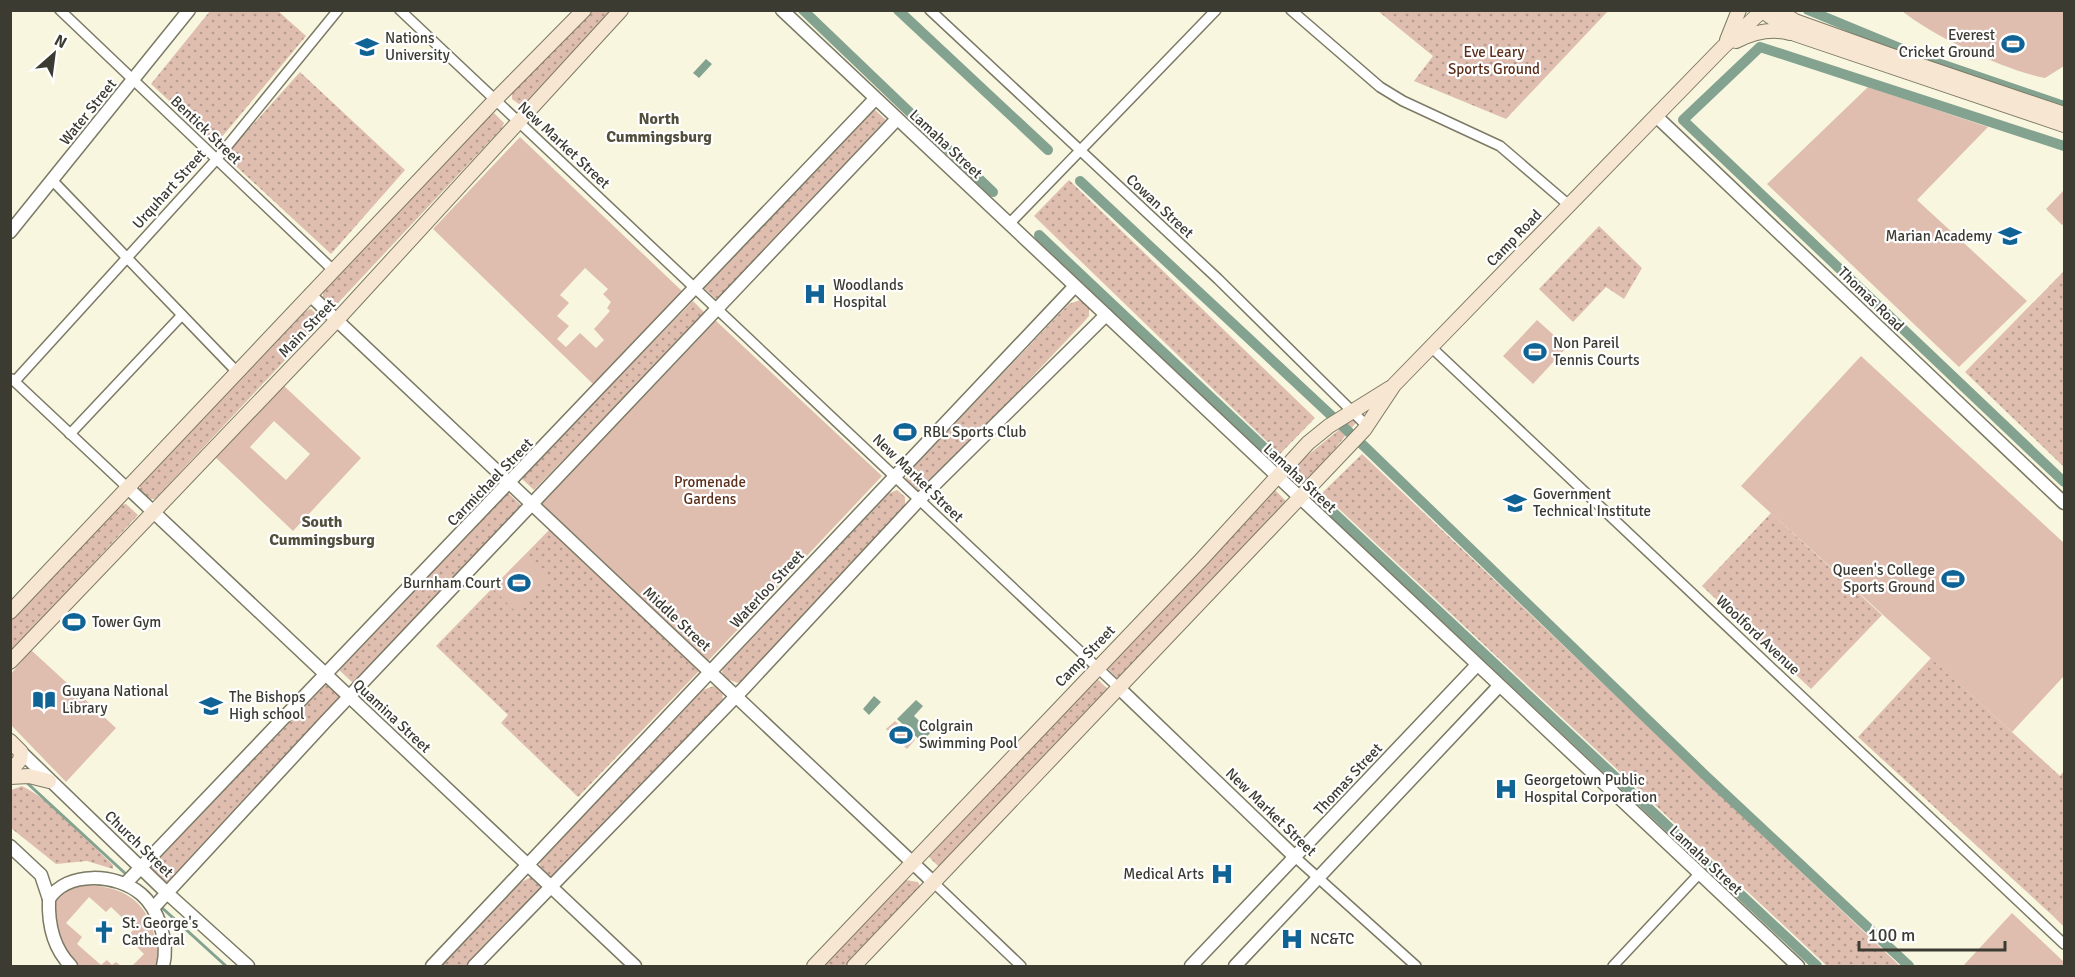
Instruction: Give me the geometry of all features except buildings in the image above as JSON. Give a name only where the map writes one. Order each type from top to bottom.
[{"type":"main road","name":"Main Street","points":[[10,612],[495,100],[584,10]]},
{"type":"main road","name":"Main Street","points":[[10,662],[337,320],[621,10]]},
{"type":"main road","points":[[1723,47],[1733,29],[1739,10]]},
{"type":"main road","points":[[1777,10],[1793,22],[2064,125]]},
{"type":"main road","name":"Camp Road","points":[[1306,492],[1365,428],[1394,386],[1723,47],[1762,11]]},
{"type":"main road","points":[[1762,11],[2064,114]]},
{"type":"main road","points":[[1723,47],[1745,36],[1779,30],[1793,22]]},
{"type":"main road","name":"Camp Street","points":[[814,966],[1282,470],[1329,426],[1394,386]]},
{"type":"main road","points":[[854,966],[1306,492]]},
{"type":"main road","points":[[10,772],[20,760],[13,745]]},
{"type":"main road","points":[[10,777],[29,776],[49,781]]},
{"type":"street","name":"Bentick Street","points":[[60,10],[333,270]]},
{"type":"street","name":"Water Street","points":[[10,232],[189,10]]},
{"type":"street","name":"Urquhart Street","points":[[13,379],[215,160],[338,10]]},
{"type":"street","name":"New Market Street","points":[[400,10],[1097,667],[1295,857],[1416,966]]},
{"type":"street","name":"Lamaha Street","points":[[782,10],[1106,315],[1306,492],[1477,665],[1700,874],[1793,965]]},
{"type":"street","name":"Cowan Street","points":[[930,10],[1218,279],[1365,428]]},
{"type":"street","points":[[1009,224],[1216,10]]},
{"type":"street","points":[[1291,10],[1380,87],[1500,146],[1570,206]]},
{"type":"street","name":"Carmichael Street","points":[[132,877],[875,99]]},
{"type":"street","name":"Thomas Road","points":[[1657,117],[2064,503]]},
{"type":"street","points":[[163,966],[164,944],[159,902],[532,502],[897,119]]},
{"type":"street","points":[[52,180],[238,373]]},
{"type":"street","name":"Waterloo Street","points":[[432,966],[1075,286]]},
{"type":"street","name":"Middle Street","points":[[310,295],[1022,966]]},
{"type":"street","points":[[70,434],[182,315]]},
{"type":"street","points":[[474,966],[736,696],[919,500],[1106,315]]},
{"type":"street","name":"Woolford Avenue","points":[[1431,347],[2064,944]]},
{"type":"street","points":[[13,379],[128,488]]},
{"type":"street","name":"Quamina Street","points":[[128,488],[635,966]]},
{"type":"street","name":"Thomas Street","points":[[1191,966],[1477,665]]},
{"type":"street","points":[[1235,966],[1499,686]]},
{"type":"street","name":"Church Street","points":[[13,745],[49,781],[132,877],[159,902],[248,966]]},
{"type":"street","points":[[10,846],[41,875],[48,899],[50,928],[54,940],[71,966]]},
{"type":"street","points":[[1613,966],[1700,874]]},
{"type":"street","points":[[48,899],[58,888],[79,879],[132,877],[141,893],[159,902]]},
{"type":"green space","points":[[210,11],[278,11],[306,36],[216,144],[151,84]]},
{"type":"green space","points":[[590,11],[615,11],[527,105],[520,105],[512,99],[512,91]]},
{"type":"green space","name":"Eve Leary Sports Ground","points":[[1378,11],[1608,11],[1506,119],[1414,81],[1433,56]]},
{"type":"green space","name":"Everest Cricket Ground","points":[[1902,11],[2064,11],[2064,66],[2045,78],[2011,68],[1970,51],[1915,21]]},
{"type":"green space","points":[[300,72],[405,170],[331,254],[225,156]]},
{"type":"green space","points":[[1868,87],[1988,127],[1917,200],[2027,301],[1959,367],[1767,184]]},
{"type":"green space","points":[[873,108],[887,121],[717,300],[704,288]]},
{"type":"green space","points":[[494,113],[504,123],[502,128],[338,303],[332,303],[323,297],[323,289]]},
{"type":"green space","points":[[520,137],[682,291],[593,384],[433,229]],"holes":[[[585,268],[608,289],[603,294],[611,302],[607,308],[610,311],[594,329],[604,340],[596,348],[580,333],[566,347],[557,339],[569,326],[557,316],[569,303],[560,295]]]},
{"type":"green space","points":[[1069,180],[1315,418],[1280,454],[1034,216]]},
{"type":"green space","points":[[2064,190],[2064,223],[2062,225],[2046,209]]},
{"type":"green space","points":[[1599,226],[1642,268],[1624,299],[1606,287],[1573,322],[1539,289]]},
{"type":"green space","points":[[2064,271],[2064,467],[1965,372]]},
{"type":"green space","points":[[1080,300],[1089,306],[1089,316],[939,475],[921,493],[916,492],[905,481],[908,473],[1069,304]]},
{"type":"green space","points":[[693,301],[705,313],[534,490],[521,478]]},
{"type":"green space","points":[[311,309],[321,319],[319,324],[155,499],[149,499],[140,493],[140,485],[306,311]]},
{"type":"green space","name":"Promenade Gardens","points":[[714,319],[882,476],[708,661],[540,504]]},
{"type":"green space","name":"Non Pareil Tennis Courts","points":[[1537,320],[1567,347],[1533,384],[1503,356]]},
{"type":"green space","name":"Queen's College Sports Ground","points":[[1861,356],[2064,543],[2064,676],[2012,732],[1741,486]]},
{"type":"green space","points":[[283,385],[361,458],[293,531],[214,456]],"holes":[[[274,421],[310,454],[286,480],[250,447]]]},
{"type":"green space","points":[[1372,403],[1307,483],[1292,468]]},
{"type":"green space","points":[[1362,454],[1900,966],[1827,966],[1322,493]]},
{"type":"green space","points":[[1273,488],[1289,504],[1120,681],[1106,667]]},
{"type":"green space","points":[[897,490],[905,497],[905,507],[899,515],[743,679],[738,683],[727,679],[722,672],[724,664],[885,495]]},
{"type":"green space","points":[[507,492],[523,507],[354,684],[338,669]]},
{"type":"green space","points":[[126,504],[138,515],[11,652],[11,620],[120,505]]},
{"type":"green space","points":[[1771,513],[1882,615],[1811,689],[1702,586]]},
{"type":"green space","points":[[551,528],[699,671],[578,797],[501,723],[508,715],[436,646]]},
{"type":"green space","name":"Burnham Court","points":[[524,556],[546,578],[514,610],[492,588]]},
{"type":"green space","points":[[31,650],[116,728],[66,782],[11,725],[11,674]]},
{"type":"green space","points":[[1931,658],[2060,776],[2064,771],[2064,904],[2053,916],[1858,737]]},
{"type":"green space","points":[[1094,676],[1111,692],[941,869],[927,855]]},
{"type":"green space","points":[[326,681],[344,698],[165,885],[147,868]]},
{"type":"green space","points":[[714,686],[723,692],[722,702],[555,879],[550,878],[539,868],[541,859],[703,690]]},
{"type":"green space","name":"Colgrain Swimming Pool","points":[[895,721],[915,740],[907,749],[886,729]]},
{"type":"green space","points":[[22,786],[59,812],[113,865],[113,869],[87,861],[56,864],[11,828],[11,790]]},
{"type":"green space","points":[[533,876],[541,883],[542,889],[470,966],[440,966],[518,884]]},
{"type":"green space","points":[[906,880],[918,882],[921,888],[850,966],[824,966]]},
{"type":"green space","points":[[74,885],[102,886],[114,889],[135,900],[143,909],[154,934],[157,966],[132,966],[144,954],[137,947],[139,944],[129,935],[134,929],[111,907],[106,912],[89,897],[66,923],[82,937],[77,944],[101,965],[107,960],[112,965],[116,962],[121,966],[78,966],[61,942],[52,912],[58,894]]},
{"type":"green space","points":[[2064,904],[2064,927],[2053,916]]},
{"type":"green space","points":[[2012,913],[2064,962],[2064,966],[1963,966]]},
{"type":"shaded area","points":[[706,59],[712,64],[699,78],[693,73]]},
{"type":"shaded area","points":[[874,696],[881,702],[869,715],[863,709]]},
{"type":"shaded area","points":[[916,700],[923,706],[914,716],[931,732],[922,742],[897,719]]},
{"type":"waterway","points":[[803,10],[993,192]]},
{"type":"waterway","points":[[898,10],[1048,150]]},
{"type":"waterway","points":[[1808,10],[1929,60],[2064,106]]},
{"type":"waterway","points":[[2064,146],[1760,47],[1683,120],[2064,482]]},
{"type":"waterway","points":[[1080,181],[1365,447],[1706,776],[1909,966]]},
{"type":"waterway","points":[[1039,235],[1272,455]]},
{"type":"waterway","points":[[1320,500],[1817,966]]},
{"type":"waterway","points":[[25,781],[128,876]]},
{"type":"waterway","points":[[159,905],[226,966]]},
{"type":"place","name":"Everest Cricket Ground","points":[[2013,44]]},
{"type":"place","name":"Nations University","points":[[367,47]]},
{"type":"place","name":"Marian Academy","points":[[2010,236]]},
{"type":"place","name":"Woodlands Hospital","points":[[815,294]]},
{"type":"place","name":"Non Pareil Tennis Courts","points":[[1535,352]]},
{"type":"place","name":"RBL Sports Club","points":[[905,432]]},
{"type":"place","name":"Government Technical Institute","points":[[1515,503]]},
{"type":"place","name":"Queen's College Sports Ground","points":[[1953,579]]},
{"type":"place","name":"Burnham Court","points":[[519,583]]},
{"type":"place","name":"Tower Gym","points":[[74,622]]},
{"type":"place","name":"Guyana National Library","points":[[44,700]]},
{"type":"place","name":"The Bishops High school","points":[[211,706]]},
{"type":"place","name":"Colgrain Swimming Pool","points":[[901,735]]},
{"type":"place","name":"Georgetown Public Hospital Corporation","points":[[1506,789]]},
{"type":"place","name":"Medical Arts","points":[[1222,874]]},
{"type":"place","name":"St. George's Cathedral","points":[[104,932]]},
{"type":"place","name":"NC&TC","points":[[1292,939]]},
{"type":"district","name":"North Cummingsburg","points":[[659,128]]},
{"type":"district","name":"South Cummingsburg","points":[[322,531]]}]
